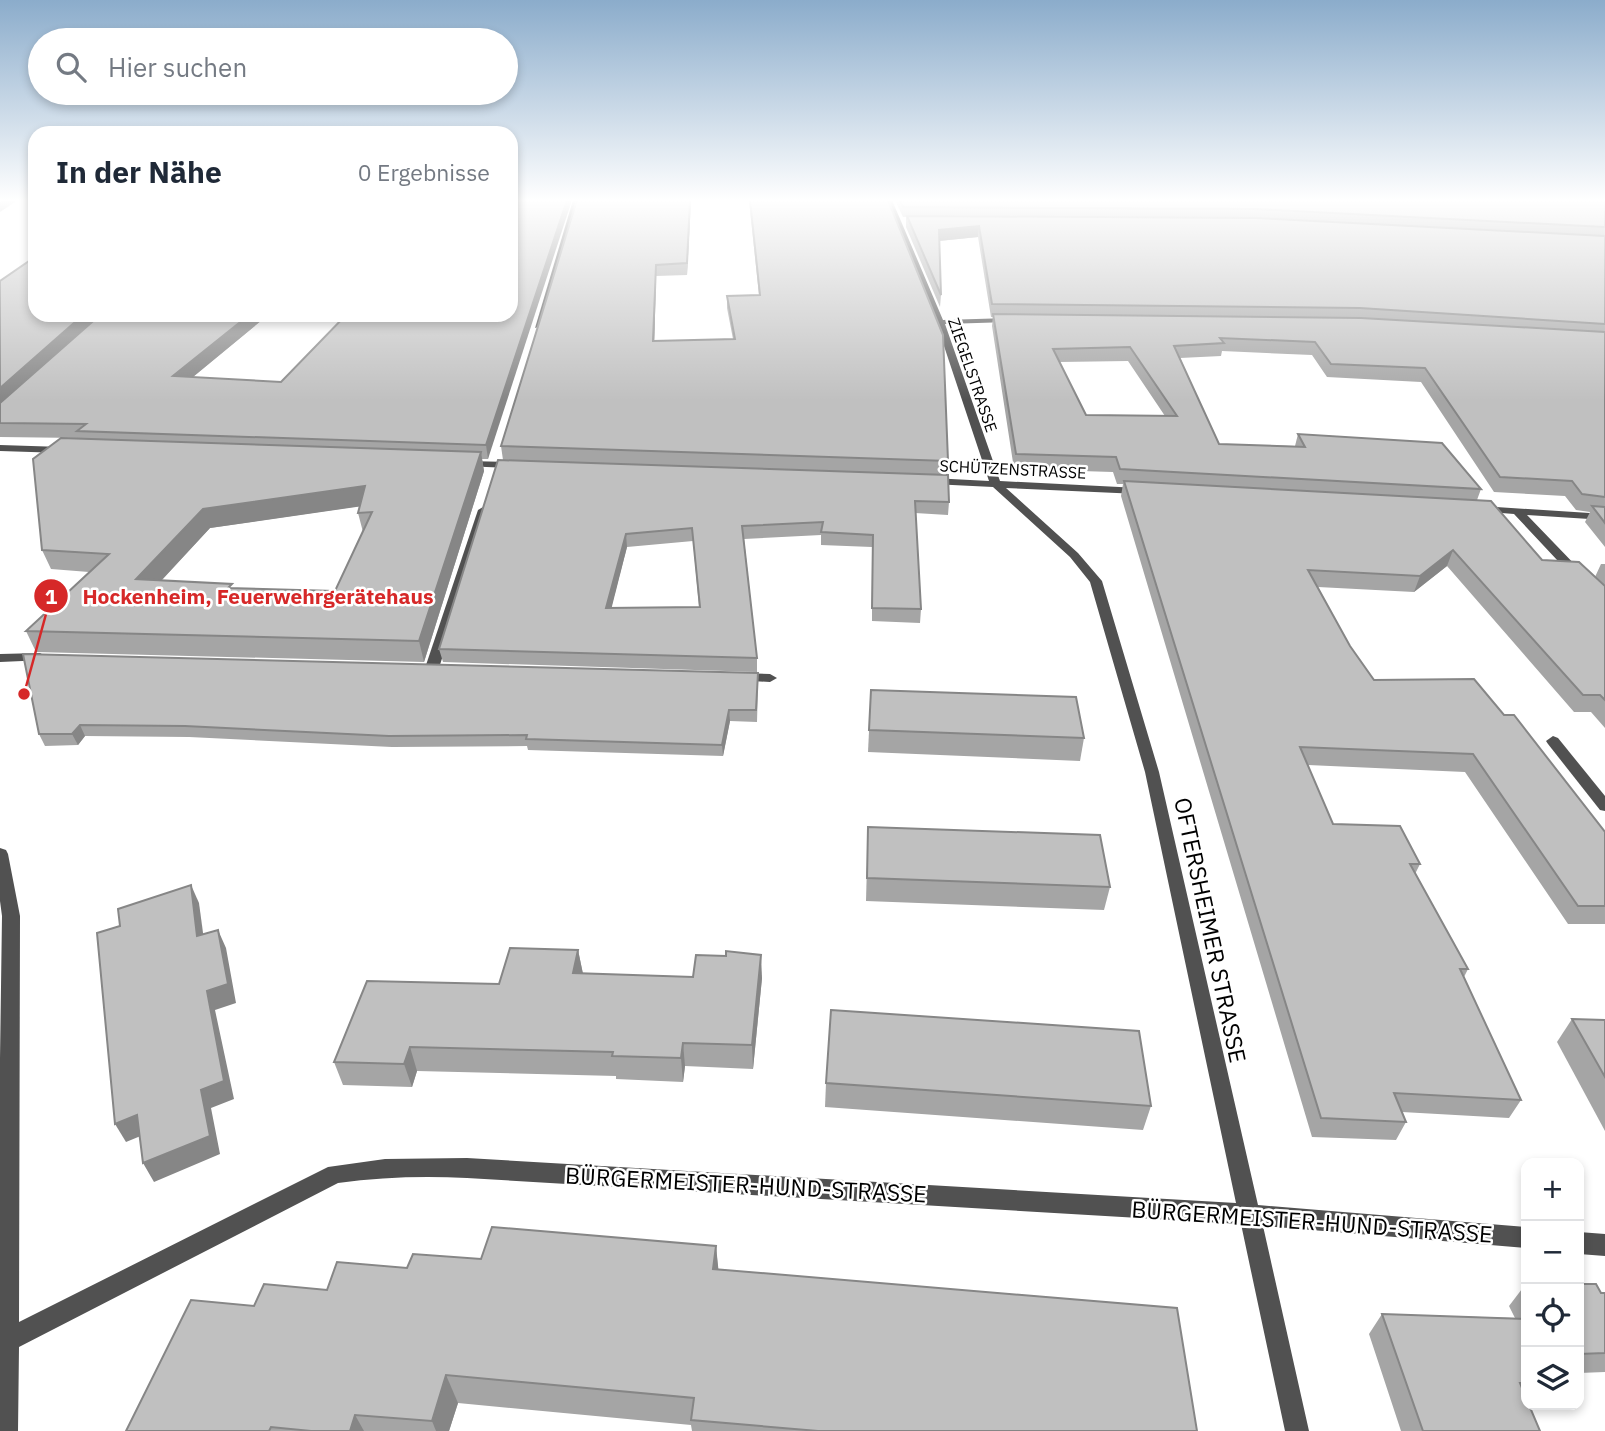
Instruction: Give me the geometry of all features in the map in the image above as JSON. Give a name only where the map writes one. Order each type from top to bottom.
[{"type":"street","points":[[537,332],[556,267]]},
{"type":"street","name":"ZIEGELSTRASSE","points":[[917,267],[940,322],[995,483]]},
{"type":"street","points":[[940,322],[1024,320]]},
{"type":"street","points":[[0,448],[81,451]]},
{"type":"street","points":[[493,477],[501,452]]},
{"type":"street","points":[[455,463],[524,466]]},
{"type":"street","name":"SCHÜTZENSTRASSE","points":[[926,481],[1146,491]]},
{"type":"street","name":"OFTERSHEIMER STRASSE","points":[[995,483],[1074,555],[1096,580],[1152,772],[1247,1214],[1297,1431]]},
{"type":"street","points":[[432,668],[485,503]]},
{"type":"street","points":[[1475,508],[1605,517]]},
{"type":"street","points":[[1516,510],[1587,584]]},
{"type":"street","points":[[0,657],[49,657]]},
{"type":"street","points":[[719,677],[770,678]]},
{"type":"street","points":[[1553,741],[1605,807]]},
{"type":"street","points":[[0,854],[6,918],[6,1431]]},
{"type":"street","name":"BÜRGERMEISTER-HUND-STRASSE","points":[[5,1341],[335,1174],[368,1169],[421,1166],[467,1168],[1247,1214],[1521,1238]]},
{"type":"street","points":[[1584,1243],[1605,1245]]},
{"type":"building","points":[[21,267],[28,267],[28,322],[75,322],[0,388],[0,281]]},
{"type":"building","points":[[518,267],[545,267],[486,445],[77,431],[86,424],[0,423],[0,403],[92,322],[240,322],[173,376],[281,382],[339,322],[518,322]]},
{"type":"building","points":[[556,267],[656,267],[653,341],[735,339],[727,296],[760,295],[757,267],[915,267],[943,335],[948,461],[501,446]]},
{"type":"building","points":[[929,267],[940,267],[941,295]]},
{"type":"building","points":[[986,267],[1605,267],[1605,324],[1360,308],[992,304]]},
{"type":"building","points":[[993,314],[1361,318],[1605,332],[1605,497],[1582,494],[1572,481],[1500,477],[1425,368],[1331,364],[1315,342],[1220,338],[1224,343],[1174,346],[1219,444],[1305,447],[1298,434],[1442,443],[1481,489],[1120,469],[1116,457],[1016,454]],"holes":[[[1130,347],[1177,416],[1086,415],[1053,349]]]},
{"type":"building","points":[[61,438],[481,452],[419,641],[26,631],[109,554],[42,550],[33,459]],"holes":[[[365,486],[358,513],[372,512],[335,591],[228,588],[232,584],[136,579],[203,509]]]},
{"type":"building","points":[[498,460],[948,475],[949,502],[915,501],[921,609],[872,608],[873,535],[821,532],[823,522],[742,526],[757,658],[439,649]],"holes":[[[692,528],[700,607],[606,608],[626,534]]]},
{"type":"building","points":[[1124,481],[1491,501],[1542,560],[1579,562],[1605,586],[1605,700],[1600,695],[1583,695],[1453,550],[1420,576],[1308,570],[1350,646],[1374,680],[1474,679],[1504,715],[1514,715],[1605,832],[1605,906],[1578,906],[1473,754],[1300,747],[1333,824],[1400,826],[1420,864],[1410,864],[1468,969],[1460,969],[1521,1100],[1394,1093],[1406,1122],[1321,1118]]},
{"type":"building","points":[[1592,506],[1605,507],[1605,523]]},
{"type":"building","points":[[23,654],[758,673],[756,710],[729,710],[722,745],[526,739],[527,735],[389,736],[185,726],[80,725],[72,734],[39,734]]},
{"type":"building","points":[[871,690],[1076,697],[1084,738],[869,730]]},
{"type":"building","points":[[868,827],[1100,835],[1110,887],[867,878]]},
{"type":"building","points":[[191,885],[197,936],[218,930],[228,984],[207,991],[224,1081],[201,1090],[210,1136],[143,1163],[137,1115],[115,1124],[97,933],[120,926],[118,909]]},
{"type":"building","points":[[510,948],[578,950],[573,973],[693,977],[696,955],[726,956],[726,951],[761,955],[752,1045],[683,1043],[681,1058],[612,1056],[613,1052],[410,1047],[404,1064],[334,1062],[367,981],[499,984]]},
{"type":"building","points":[[831,1010],[1139,1031],[1151,1106],[826,1083]]},
{"type":"building","points":[[1572,1019],[1605,1020],[1605,1077]]},
{"type":"building","points":[[492,1227],[716,1246],[713,1269],[1177,1308],[1197,1431],[818,1431],[691,1420],[694,1398],[446,1375],[432,1421],[355,1415],[350,1431],[271,1427],[269,1431],[126,1431],[191,1300],[254,1306],[264,1284],[327,1290],[337,1262],[407,1268],[413,1254],[481,1259]]},
{"type":"building","points":[[1584,1284],[1596,1284],[1601,1293],[1605,1293],[1605,1353],[1584,1354]]},
{"type":"building","points":[[1382,1314],[1521,1319],[1521,1410],[1531,1410],[1540,1431],[1423,1431]]},
{"type":"place","name":"Hockenheim, Feuerwehrgerätehaus","points":[[24,694]]}]
